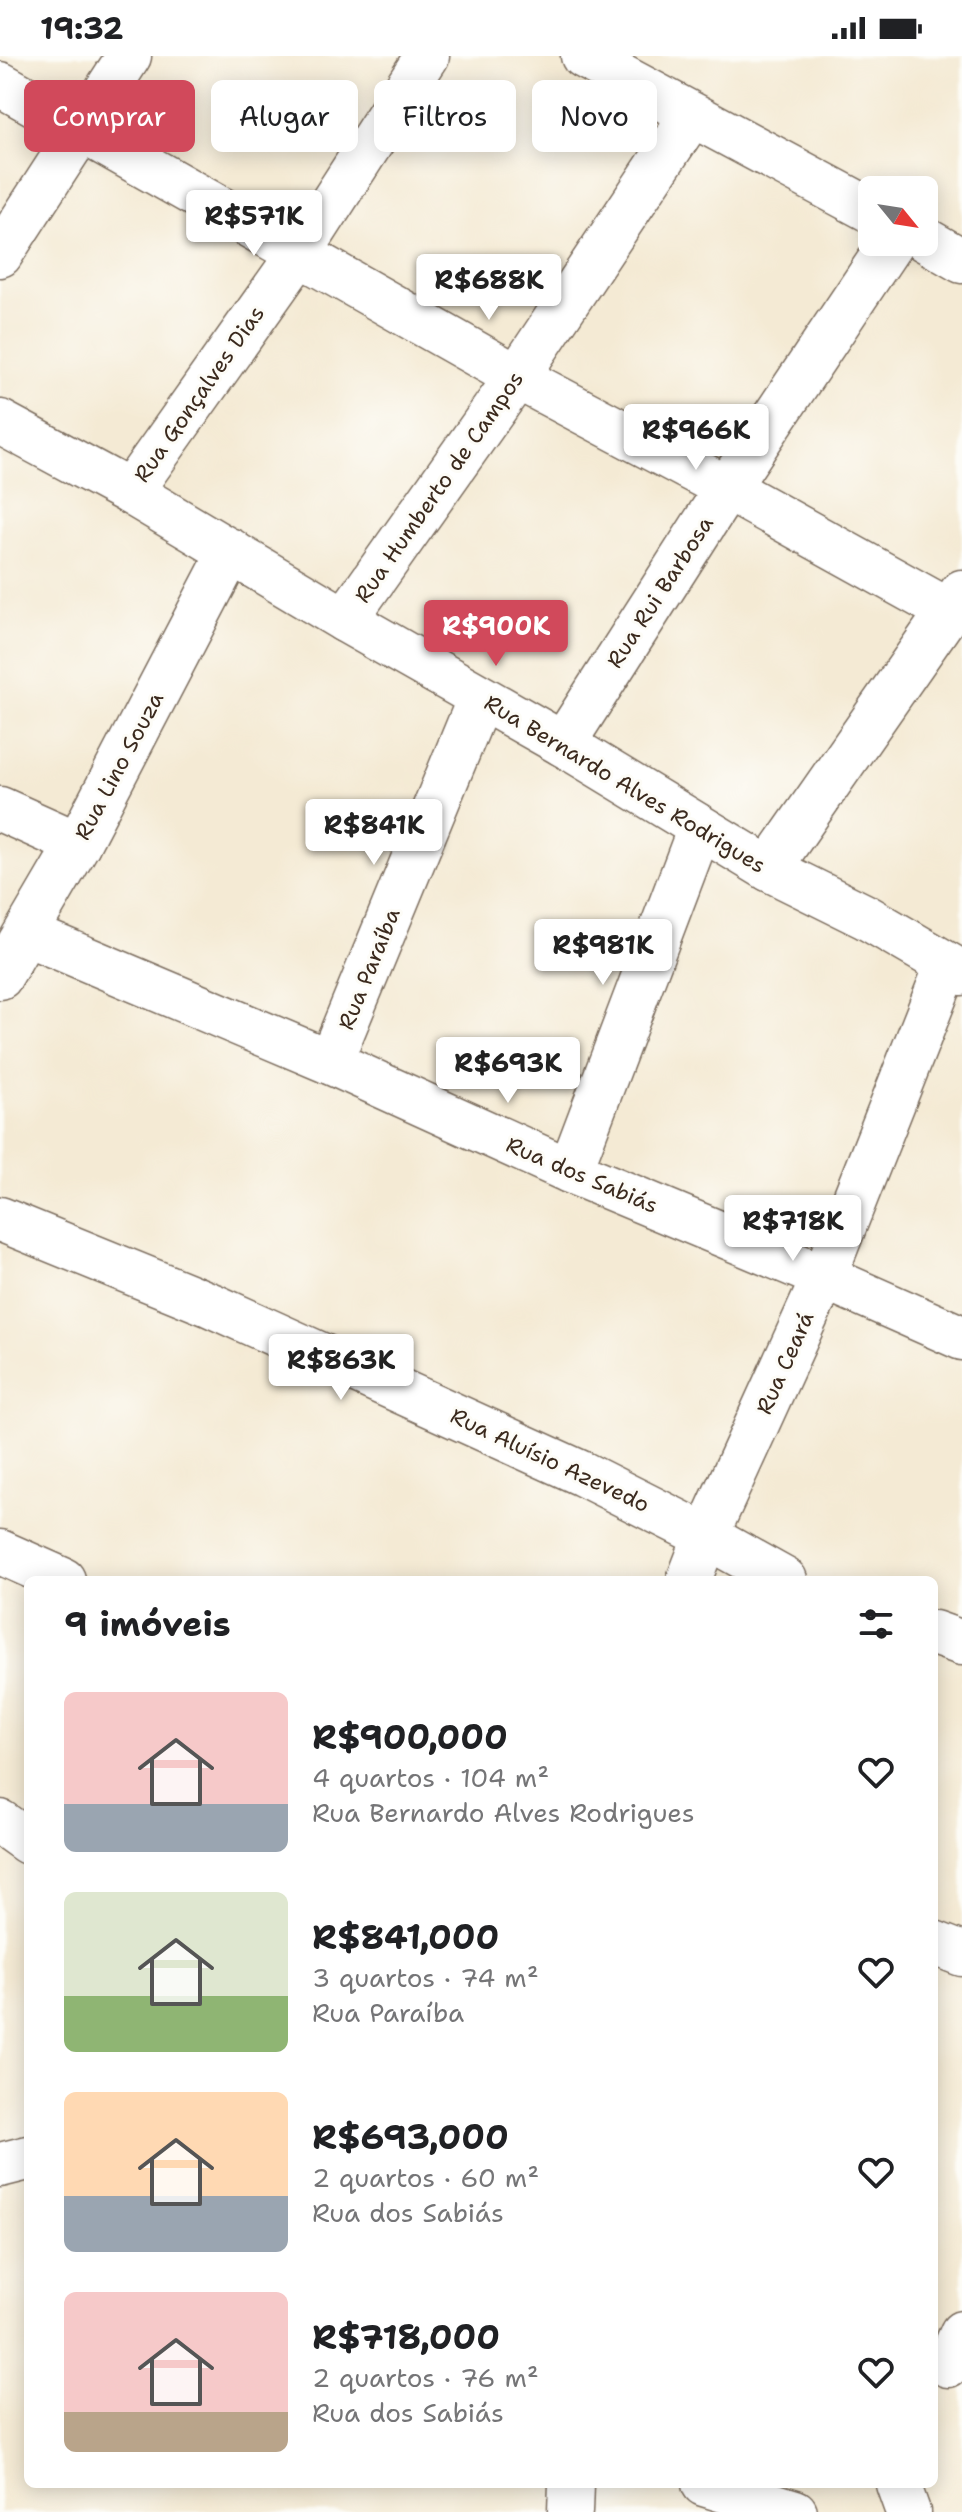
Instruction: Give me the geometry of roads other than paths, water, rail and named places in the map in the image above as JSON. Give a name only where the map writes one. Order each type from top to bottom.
[{"type":"street","points":[[113,80],[129,56]]},
{"type":"street","name":"Rua Gonçalves Dias","points":[[130,492],[299,254],[427,56]]},
{"type":"street","points":[[583,56],[858,204]]},
{"type":"street","points":[[0,84],[24,98]]},
{"type":"street","name":"Rua Humberto de Campos","points":[[345,620],[517,377],[692,115]]},
{"type":"street","points":[[0,255],[66,152]]},
{"type":"street","points":[[119,152],[517,377],[727,488],[955,601],[769,869]]},
{"type":"street","points":[[938,247],[962,261]]},
{"type":"street","name":"Rua Rui Barbosa","points":[[563,744],[727,488],[883,256]]},
{"type":"street","name":"Rua Bernardo Alves Rodrigues","points":[[0,422],[130,492],[345,620],[563,744],[769,869],[866,917],[955,969]]},
{"type":"street","name":"Rua Lino Souza","points":[[0,977],[78,844],[231,551]]},
{"type":"street","name":"Rua Paraíba","points":[[330,1062],[480,698]]},
{"type":"street","points":[[0,809],[78,844]]},
{"type":"street","points":[[570,1171],[700,828]]},
{"type":"street","name":"Rua dos Sabiás","points":[[27,934],[330,1062],[570,1171],[962,1338]]},
{"type":"street","name":"Rua Ceará","points":[[691,1576],[824,1277],[955,969]]},
{"type":"street","name":"Rua Aluísio Azevedo","points":[[0,1219],[211,1305],[583,1474],[778,1576]]},
{"type":"street","points":[[0,1552],[54,1576]]},
{"type":"street","points":[[938,1634],[962,1643]]},
{"type":"street","points":[[0,1822],[24,1839]]},
{"type":"street","points":[[938,1945],[962,1954]]},
{"type":"street","points":[[0,2165],[24,2159]]},
{"type":"street","points":[[570,2512],[571,2488]]},
{"type":"street","points":[[717,2488],[795,2512]]},
{"type":"street","points":[[899,2488],[908,2512]]}]
